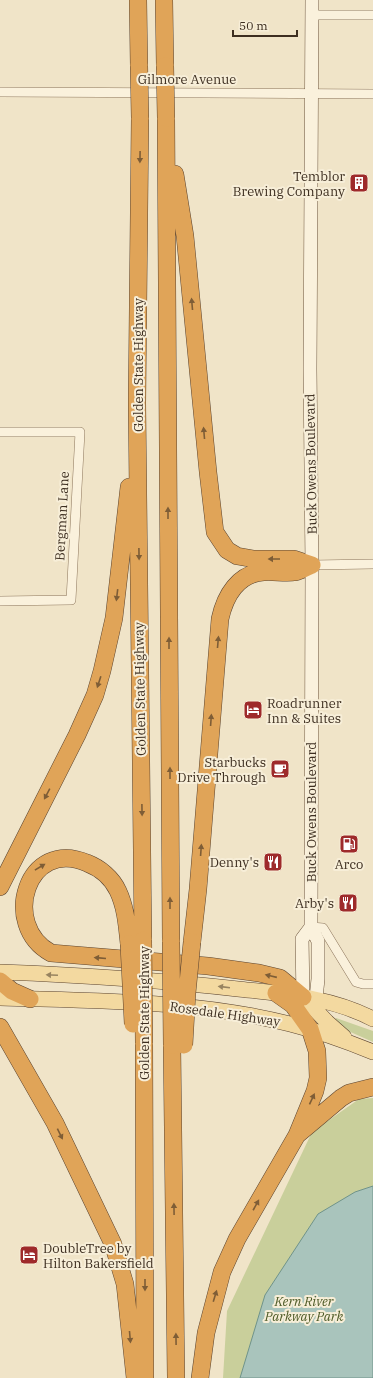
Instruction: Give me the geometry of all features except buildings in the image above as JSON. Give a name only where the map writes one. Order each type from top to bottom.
[{"type":"highway","name":"Golden State Highway","points":[[136,942],[137,403],[140,118],[138,0]]},
{"type":"highway","name":"Golden State Highway","points":[[164,0],[171,942],[178,1045],[173,1068],[176,1378]]},
{"type":"highway","points":[[166,118],[185,236],[214,527],[223,544],[237,556],[254,559],[294,559],[312,564]]},
{"type":"highway","points":[[0,887],[78,735],[95,695],[102,671],[114,618],[122,555],[137,403]]},
{"type":"highway","points":[[178,1045],[187,993],[198,889],[214,680],[220,619],[223,605],[232,589],[248,576],[264,572],[294,572],[312,564]]},
{"type":"highway","points":[[145,1378],[145,1162],[139,1044],[136,942],[126,919],[118,892],[107,876],[95,866],[75,859],[55,860],[32,872],[27,878],[20,893],[18,902],[19,919],[28,936],[40,948],[51,953],[208,966],[280,978],[306,1002],[310,1029],[317,1051],[318,1078],[315,1091],[297,1135],[240,1233],[222,1272],[212,1307],[202,1358],[200,1378]]},
{"type":"highway","points":[[0,981],[12,991],[30,999]]},
{"type":"highway","points":[[276,993],[306,1002]]},
{"type":"highway","points":[[0,1027],[55,1123],[113,1244],[125,1284],[135,1378]]},
{"type":"highway","points":[[297,1135],[329,1106],[341,1098],[349,1093],[373,1087]]},
{"type":"main road","name":"Buck Owens Boulevard","points":[[306,1002],[302,939],[310,927],[312,564],[310,372],[312,0]]},
{"type":"main road","name":"Rosedale Highway","points":[[0,972],[149,980],[276,993]]},
{"type":"main road","name":"Rosedale Highway","points":[[0,998],[200,1008],[271,1019],[310,1029],[373,1052]]},
{"type":"main road","points":[[271,1019],[306,1002],[343,1006],[373,1019]]},
{"type":"main road","points":[[306,1002],[355,1045]]},
{"type":"street","points":[[312,15],[373,16]]},
{"type":"street","name":"Gilmore Avenue","points":[[0,92],[373,94]]},
{"type":"street","name":"Bergman Lane","points":[[0,432],[80,432],[71,600],[0,601]]},
{"type":"street","points":[[312,564],[373,564]]},
{"type":"street","points":[[310,927],[323,928],[356,982],[362,984],[373,984]]},
{"type":"green space","points":[[336,1018],[373,1031],[373,1042],[346,1030],[334,1021]]},
{"type":"green space","name":"Kern River Parkway Park","points":[[373,1098],[373,1378],[223,1378],[227,1311],[312,1132],[359,1099]]},
{"type":"water","points":[[373,1186],[373,1378],[240,1378],[265,1295],[318,1214],[355,1192]]},
{"type":"place","name":"Temblor Brewing Company","points":[[359,183]]},
{"type":"place","name":"Roadrunner Inn & Suites","points":[[253,710]]},
{"type":"place","name":"Starbucks Drive Through","points":[[280,769]]},
{"type":"place","name":"Arco","points":[[349,844]]},
{"type":"place","name":"Denny's","points":[[273,862]]},
{"type":"place","name":"Arby's","points":[[348,903]]},
{"type":"place","name":"DoubleTree by Hilton Bakersfield","points":[[29,1255]]}]
